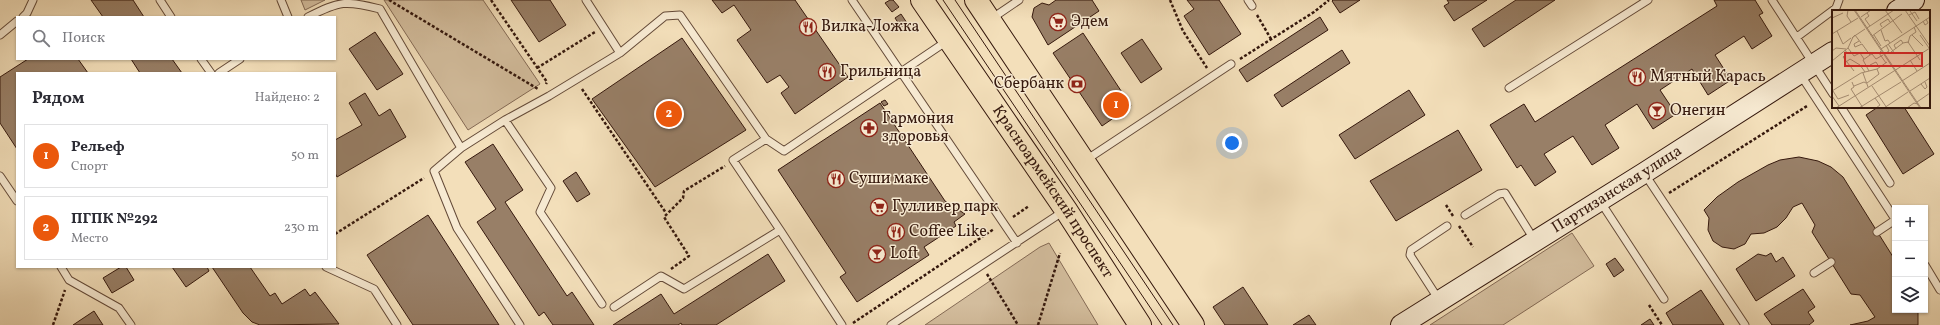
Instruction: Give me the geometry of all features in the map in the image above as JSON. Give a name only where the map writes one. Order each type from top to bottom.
[{"type":"main road","name":"Красноармейский проспект","points":[[922,0],[1066,210],[1140,325]]},
{"type":"main road","points":[[976,0],[1193,325]]},
{"type":"main road","points":[[1899,10],[1914,0]]},
{"type":"main road","name":"Партизанская улица","points":[[1401,325],[1644,173],[1832,53]]},
{"type":"lane","points":[[23,16],[27,13],[33,0]]},
{"type":"lane","points":[[160,0],[171,16]]},
{"type":"lane","points":[[280,0],[288,16]]},
{"type":"lane","points":[[586,0],[620,53]]},
{"type":"lane","points":[[852,0],[1017,242]]},
{"type":"lane","points":[[989,20],[1019,0]]},
{"type":"lane","points":[[1508,88],[1648,0]]},
{"type":"lane","points":[[1772,0],[1797,37],[1817,100],[1892,215]]},
{"type":"lane","points":[[1833,10],[1836,8],[1839,0]]},
{"type":"lane","points":[[310,16],[335,3],[358,2],[380,9],[461,148]]},
{"type":"lane","points":[[1797,37],[1832,11]]},
{"type":"lane","points":[[520,325],[457,228],[434,171],[461,148],[505,120],[549,96],[620,53],[665,16],[680,15],[766,139],[784,151],[949,40]]},
{"type":"lane","points":[[0,35],[16,22]]},
{"type":"lane","points":[[202,60],[210,72]]},
{"type":"lane","points":[[220,72],[238,60]]},
{"type":"lane","points":[[1084,161],[1231,64]]},
{"type":"lane","points":[[1807,69],[1832,93]]},
{"type":"lane","points":[[1842,108],[1890,183]]},
{"type":"lane","points":[[505,120],[550,188],[540,212],[602,304]]},
{"type":"lane","points":[[766,139],[733,160],[842,325]]},
{"type":"lane","points":[[1644,173],[1745,325]]},
{"type":"lane","points":[[0,176],[16,200]]},
{"type":"lane","points":[[1465,215],[1499,194],[1505,193],[1535,241]]},
{"type":"lane","points":[[1600,200],[1664,299]]},
{"type":"lane","points":[[891,325],[1066,210]]},
{"type":"lane","points":[[1877,232],[1892,222]]},
{"type":"lane","points":[[1439,300],[1410,255],[1410,250],[1447,226]]},
{"type":"lane","points":[[614,307],[661,276],[684,289],[780,230]]},
{"type":"lane","points":[[1814,273],[1831,262]]},
{"type":"lane","points":[[62,268],[69,280],[119,308],[131,325]]},
{"type":"lane","points":[[328,268],[374,289],[397,325]]},
{"type":"lane","points":[[1928,270],[1940,290]]},
{"type":"path","points":[[389,0],[549,96]]},
{"type":"path","points":[[491,0],[547,82],[541,91]]},
{"type":"path","points":[[1170,0],[1186,37],[1213,76]]},
{"type":"path","points":[[1231,64],[1314,12],[1329,0]]},
{"type":"path","points":[[1250,3],[1271,39]]},
{"type":"path","points":[[537,68],[604,26]]},
{"type":"path","points":[[576,80],[666,213]]},
{"type":"path","points":[[1660,198],[1817,100]]},
{"type":"path","points":[[661,276],[689,256],[664,217],[666,213],[683,198],[684,191],[733,160]]},
{"type":"path","points":[[336,233],[434,171]]},
{"type":"path","points":[[850,325],[1029,206]]},
{"type":"path","points":[[1038,325],[1060,253]]},
{"type":"path","points":[[982,266],[1018,325]]},
{"type":"path","points":[[53,325],[69,280]]},
{"type":"path","points":[[1649,305],[1662,325]]},
{"type":"shaded area","points":[[301,0],[325,0],[305,10]]},
{"type":"shaded area","points":[[384,0],[483,0],[540,84],[468,130]]},
{"type":"shaded area","points":[[1572,233],[1594,266],[1503,325],[1430,325]]},
{"type":"shaded area","points":[[1049,243],[1098,325],[925,325],[1040,247]]},
{"type":"building","points":[[91,0],[133,0],[143,16],[102,16]]},
{"type":"building","points":[[511,0],[550,0],[566,25],[539,42]]},
{"type":"building","points":[[712,0],[795,0],[848,77],[795,114],[781,93],[789,87],[780,75],[767,83],[737,40],[751,30],[734,5],[722,13]]},
{"type":"building","points":[[893,0],[899,7],[892,12],[885,3]]},
{"type":"building","name":"Эдем","points":[[1056,0],[1092,0],[1099,11],[1048,45],[1032,17],[1034,8],[1042,3],[1049,5]]},
{"type":"building","points":[[1187,0],[1219,0],[1241,34],[1209,55],[1184,16],[1194,9]]},
{"type":"building","points":[[1360,0],[1340,13],[1332,1]]},
{"type":"building","points":[[1447,0],[1487,0],[1454,21],[1444,6],[1449,3]]},
{"type":"building","points":[[1516,0],[1555,0],[1484,47],[1472,29]]},
{"type":"building","points":[[1714,0],[1755,0],[1763,13],[1759,15],[1772,36],[1752,49],[1744,36],[1715,55],[1731,80],[1708,95],[1692,69],[1660,90],[1676,114],[1653,129],[1637,104],[1605,125],[1619,148],[1592,165],[1573,136],[1544,154],[1556,172],[1535,186],[1521,165],[1517,168],[1490,125],[1524,104],[1535,122],[1717,6]]},
{"type":"building","points":[[901,14],[907,23],[901,27],[895,18]]},
{"type":"building","points":[[1320,17],[1328,30],[1247,82],[1239,70]]},
{"type":"building","points":[[375,32],[403,74],[377,90],[349,49]]},
{"type":"building","points":[[1083,33],[1131,106],[1102,126],[1053,53]]},
{"type":"building","points":[[682,38],[746,130],[655,187],[592,99]]},
{"type":"building","points":[[1142,39],[1162,69],[1141,83],[1121,53]]},
{"type":"building","points":[[1342,50],[1350,63],[1282,107],[1274,95]]},
{"type":"building","points":[[26,60],[79,60],[87,72],[16,72],[16,147],[0,123],[0,77]]},
{"type":"building","points":[[132,60],[173,60],[181,72],[139,72]]},
{"type":"building","points":[[1409,90],[1425,115],[1355,159],[1339,135]]},
{"type":"building","points":[[365,93],[379,116],[390,109],[406,137],[337,177],[336,139],[362,125],[349,103]]},
{"type":"building","points":[[885,100],[888,104],[884,106],[881,102]]},
{"type":"building","name":"Гулливер парк","points":[[880,103],[945,201],[965,214],[954,222],[956,226],[924,247],[929,255],[857,302],[840,277],[846,273],[778,170]]},
{"type":"building","points":[[1876,108],[1905,108],[1934,154],[1903,174],[1866,115]]},
{"type":"building","points":[[1458,130],[1482,170],[1396,221],[1370,181]]},
{"type":"building","points":[[493,144],[523,190],[505,202],[567,296],[572,292],[594,325],[553,325],[544,312],[539,316],[477,222],[496,209],[465,162]]},
{"type":"building","points":[[1799,157],[1818,161],[1831,167],[1843,177],[1892,255],[1892,313],[1918,313],[1918,325],[1850,325],[1868,321],[1875,317],[1860,295],[1851,294],[1812,232],[1815,225],[1802,203],[1793,207],[1786,218],[1777,227],[1764,233],[1751,234],[1745,244],[1734,249],[1722,247],[1713,241],[1708,230],[1709,218],[1704,210],[1717,197],[1738,182],[1780,160]]},
{"type":"building","points":[[576,172],[590,194],[577,202],[563,181]]},
{"type":"building","points":[[428,215],[499,325],[413,325],[367,255]]},
{"type":"building","points":[[1771,253],[1776,262],[1783,257],[1795,276],[1756,301],[1736,269],[1758,254],[1766,256]]},
{"type":"building","points":[[768,254],[785,281],[716,325],[682,325],[681,323],[678,325],[613,325],[661,294],[674,314]]},
{"type":"building","points":[[1615,258],[1624,270],[1614,277],[1606,264]]},
{"type":"building","points":[[119,268],[127,268],[134,280],[112,293],[103,278]]},
{"type":"building","points":[[173,268],[208,268],[209,271],[186,287]]},
{"type":"building","points":[[213,268],[251,268],[270,296],[275,293],[282,304],[305,289],[310,296],[315,292],[339,324],[260,325],[252,322],[243,313]]},
{"type":"building","points":[[1243,287],[1268,325],[1225,325],[1213,307]]},
{"type":"building","points":[[1803,289],[1815,307],[1808,312],[1814,321],[1809,325],[1772,325],[1764,314]]},
{"type":"building","points":[[1701,290],[1724,325],[1673,325],[1666,313]]},
{"type":"building","points":[[94,311],[103,325],[73,325]]},
{"type":"building","points":[[1309,315],[1316,325],[1293,325]]},
{"type":"building","points":[[1650,319],[1654,325],[1641,325]]},
{"type":"tram line","points":[[943,0],[1162,325]]},
{"type":"tram line","points":[[955,0],[1173,325]]},
{"type":"place","name":"Эдем","points":[[1058,22]]},
{"type":"place","name":"Вилка-Ложка","points":[[808,27]]},
{"type":"place","name":"Грильница","points":[[827,72]]},
{"type":"place","name":"Мятный Карась","points":[[1637,77]]},
{"type":"place","name":"Сбербанк","points":[[1077,84]]},
{"type":"place","name":"Рельеф","points":[[1116,105]]},
{"type":"place","name":"Онегин","points":[[1657,111]]},
{"type":"place","name":"ПГПК №292","points":[[669,114]]},
{"type":"place","name":"Гармония здоровья","points":[[869,128]]},
{"type":"place","name":"Суши маке","points":[[836,179]]},
{"type":"place","name":"Гулливер парк","points":[[879,207]]},
{"type":"place","name":"Coffee Like","points":[[896,232]]},
{"type":"place","name":"Loft","points":[[877,254]]}]
